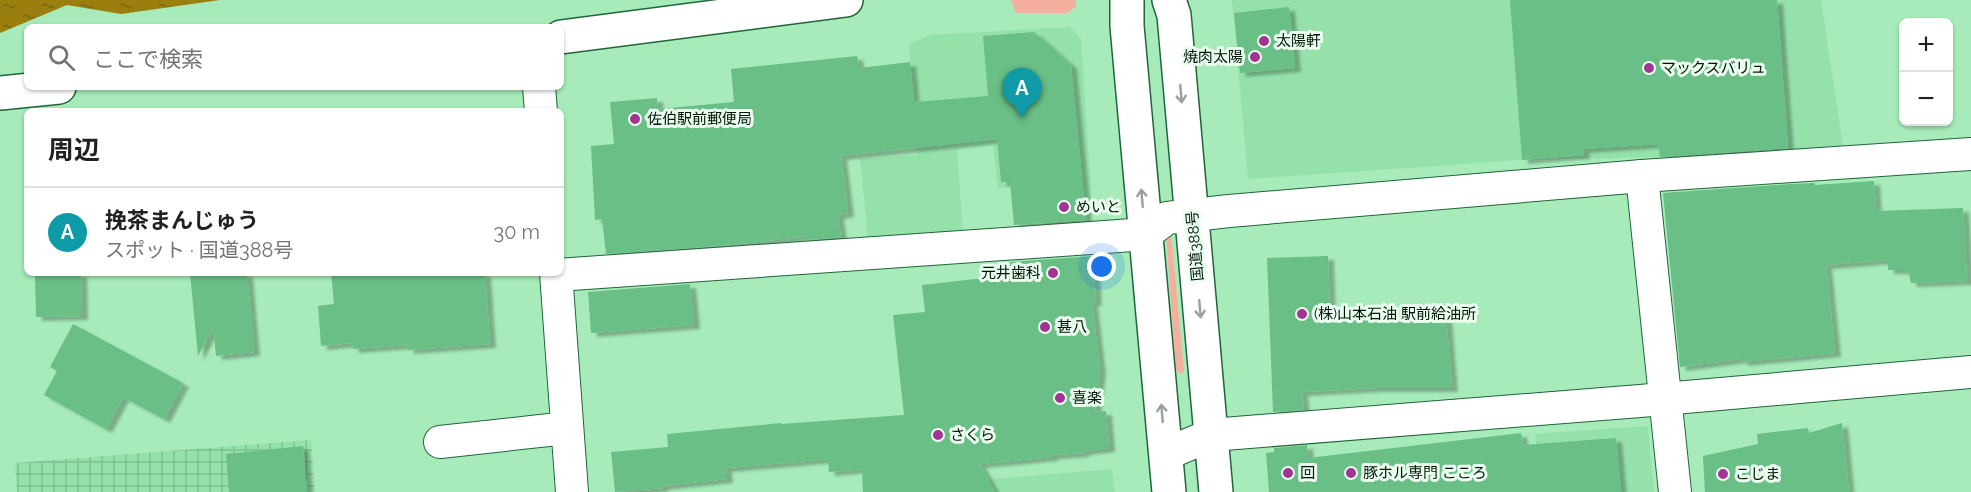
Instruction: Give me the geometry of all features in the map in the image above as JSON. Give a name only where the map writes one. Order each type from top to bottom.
[{"type":"main road","points":[[564,37],[846,0]]},
{"type":"main road","points":[[1127,0],[1127,26],[1169,492]]},
{"type":"main road","name":"国道388号","points":[[1169,0],[1174,15],[1216,492]]},
{"type":"main road","points":[[0,93],[30,90]]},
{"type":"street","points":[[539,90],[542,108]]},
{"type":"street","points":[[564,273],[1146,234],[1167,218],[1192,214],[1642,176],[1971,154]]},
{"type":"street","points":[[1642,176],[1675,492]]},
{"type":"street","points":[[556,276],[572,492]]},
{"type":"street","points":[[1166,454],[1211,435],[1971,372]]},
{"type":"street","points":[[440,442],[567,428]]},
{"type":"shaded area","points":[[1011,0],[1076,0],[1076,7],[1066,13],[1016,13]]},
{"type":"shaded area","points":[[1232,0],[1821,0],[1844,153],[1522,160],[1248,179]]},
{"type":"shaded area","points":[[1070,27],[1081,39],[1091,189],[1090,230],[1044,233],[1040,186],[998,188],[993,145],[957,150],[963,234],[868,239],[860,159],[918,155],[909,44],[930,35]]},
{"type":"shaded area","points":[[1171,232],[1184,371],[1181,374],[1176,370],[1166,233]]},
{"type":"shaded area","points":[[1648,426],[1654,492],[1542,492],[1535,434]]},
{"type":"shaded area","points":[[311,440],[315,492],[17,492],[15,463]]},
{"type":"shaded area","points":[[1112,469],[1115,492],[859,492],[908,486]]},
{"type":"water","points":[[0,0],[220,0],[121,14],[67,5],[0,33]]},
{"type":"building","name":"マックスバリュ","points":[[1510,0],[1777,0],[1788,148],[1660,157],[1658,144],[1583,149],[1584,155],[1522,160]]},
{"type":"building","name":"太陽軒","points":[[1289,7],[1295,68],[1240,73],[1234,13]]},
{"type":"building","points":[[1034,32],[1071,65],[1086,220],[1014,225],[1010,182],[1001,182],[997,139],[841,156],[848,213],[838,215],[841,237],[808,240],[808,236],[731,245],[606,254],[602,219],[595,220],[591,146],[614,144],[610,102],[657,98],[658,109],[734,102],[731,69],[857,56],[859,68],[910,62],[914,102],[988,96],[983,36]]},
{"type":"building","points":[[1874,181],[1876,211],[1963,208],[1967,281],[1911,283],[1908,270],[1888,270],[1888,260],[1826,265],[1835,353],[1742,362],[1741,359],[1680,367],[1663,193]]},
{"type":"building","points":[[1093,256],[1096,302],[1092,302],[1100,370],[1095,412],[1106,411],[1109,448],[1083,451],[1084,453],[1052,455],[1052,457],[980,464],[995,492],[863,492],[862,469],[829,472],[828,459],[726,468],[727,479],[615,492],[611,452],[668,447],[667,434],[781,423],[904,415],[893,315],[925,312],[922,285],[1011,275],[1010,262]]},
{"type":"building","points":[[1328,256],[1330,316],[1445,304],[1452,388],[1376,388],[1302,392],[1304,410],[1273,412],[1267,258]]},
{"type":"building","points":[[35,276],[81,276],[82,316],[36,317]]},
{"type":"building","points":[[190,276],[247,276],[254,352],[216,356],[213,327],[198,356]]},
{"type":"building","points":[[331,276],[485,276],[490,344],[408,350],[408,345],[353,349],[352,343],[321,346],[318,306],[334,304]]},
{"type":"building","points":[[690,284],[694,325],[591,333],[588,292]]},
{"type":"building","points":[[73,324],[183,383],[164,419],[123,397],[106,429],[44,395],[57,371],[50,367]]},
{"type":"building","points":[[1842,423],[1849,492],[1705,492],[1703,456],[1758,444],[1757,434],[1808,428],[1809,433]]},
{"type":"building","points":[[1521,433],[1523,445],[1616,438],[1621,492],[1269,492],[1266,453],[1274,452],[1274,448],[1307,445],[1308,458]]},
{"type":"building","points":[[303,446],[307,492],[229,492],[226,454]]},
{"type":"place","name":"太陽軒","points":[[1264,41]]},
{"type":"place","name":"焼肉太陽","points":[[1255,57]]},
{"type":"place","name":"マックスバリュ","points":[[1649,68]]},
{"type":"place","name":"挽茶まんじゅう","points":[[1022,118]]},
{"type":"place","name":"佐伯駅前郵便局","points":[[635,119]]},
{"type":"place","name":"めいと","points":[[1064,207]]},
{"type":"place","name":"元井歯科","points":[[1053,273]]},
{"type":"place","name":"(株)山本石油 駅前給油所","points":[[1302,314]]},
{"type":"place","name":"甚八","points":[[1045,327]]},
{"type":"place","name":"喜楽","points":[[1060,398]]},
{"type":"place","name":"さくら","points":[[938,435]]},
{"type":"place","name":"回","points":[[1288,473]]},
{"type":"place","name":"豚ホル専門 こころ","points":[[1351,473]]},
{"type":"place","name":"こじま","points":[[1723,474]]}]
